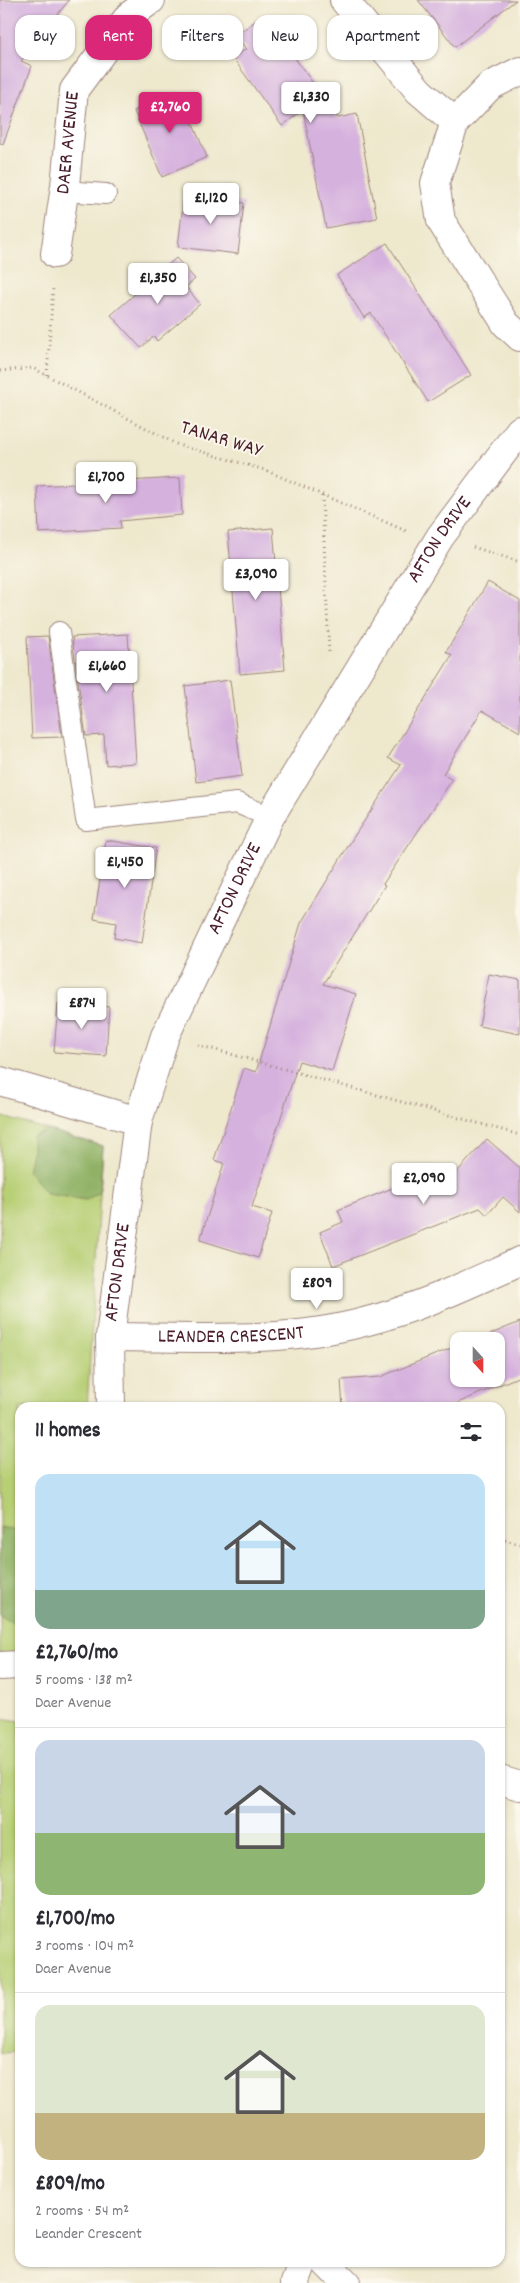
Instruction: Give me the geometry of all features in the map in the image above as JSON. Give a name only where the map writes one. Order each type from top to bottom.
[{"type":"street","name":"DAER AVENUE","points":[[55,254],[64,191],[74,90],[129,16],[151,0]]},
{"type":"street","points":[[344,0],[420,91],[455,122]]},
{"type":"street","points":[[520,71],[490,86],[455,122],[434,183],[441,221],[506,324],[520,337]]},
{"type":"street","name":"AFTON DRIVE","points":[[111,1402],[110,1337],[138,1121],[165,1036],[270,817],[438,540],[520,430]]},
{"type":"street","points":[[0,1082],[138,1121]]},
{"type":"street","name":"LEANDER CRESCENT","points":[[110,1337],[246,1336],[314,1332],[363,1323],[412,1309],[520,1261]]},
{"type":"street","points":[[0,1666],[15,1665]]},
{"type":"street","points":[[505,1782],[520,1786]]},
{"type":"street","points":[[295,2283],[301,2267]]},
{"type":"street","points":[[330,2267],[346,2283]]},
{"type":"lane","points":[[64,191],[106,194]]},
{"type":"lane","points":[[59,632],[86,820],[237,804],[270,817]]},
{"type":"path","points":[[47,375],[55,254]]},
{"type":"path","name":"TANAR WAY","points":[[0,371],[34,368],[178,445],[265,470],[322,496],[438,540],[520,562]]},
{"type":"path","points":[[322,496],[332,712]]},
{"type":"path","points":[[165,1036],[520,1135]]},
{"type":"path","points":[[505,1540],[520,1544]]},
{"type":"green space","points":[[0,1116],[103,1146],[87,1402],[15,1402],[15,1655],[0,1656]]},
{"type":"green space","points":[[48,1130],[103,1146],[100,1192],[86,1200],[47,1194],[28,1171],[32,1152],[32,1136]]},
{"type":"green space","points":[[0,1527],[15,1531],[15,1625],[0,1615]]},
{"type":"green space","points":[[0,1718],[15,1720],[15,2052],[0,2053]]},
{"type":"building","points":[[0,0],[69,0],[57,15],[15,15],[15,60],[22,60],[32,66],[3,144],[0,143]]},
{"type":"building","points":[[418,0],[516,0],[455,47],[438,25],[438,15],[430,15]]},
{"type":"building","points":[[253,23],[253,60],[296,60],[338,118],[357,114],[377,218],[326,228],[303,110],[282,126],[234,60],[243,60],[243,51],[246,49],[243,45],[243,30]]},
{"type":"building","points":[[179,92],[207,157],[162,177],[134,111]]},
{"type":"building","points":[[184,196],[244,203],[238,254],[178,247]]},
{"type":"building","points":[[387,243],[471,375],[428,402],[371,313],[364,318],[337,275]]},
{"type":"building","points":[[176,258],[195,279],[186,287],[200,304],[157,341],[154,336],[141,348],[111,315]]},
{"type":"building","points":[[180,478],[182,515],[120,521],[121,528],[39,533],[37,486]]},
{"type":"building","points":[[273,528],[285,670],[240,674],[228,532]]},
{"type":"building","points":[[488,582],[520,601],[520,732],[482,710],[443,774],[452,780],[383,884],[385,885],[323,984],[356,994],[332,1071],[299,1061],[252,1207],[272,1213],[258,1258],[200,1240],[224,1163],[214,1160],[244,1068],[256,1072],[301,923],[353,838],[401,765],[388,758],[452,655],[446,652]]},
{"type":"building","points":[[128,634],[136,763],[106,765],[104,735],[86,736],[72,637]]},
{"type":"building","points":[[48,636],[62,737],[32,738],[27,637]]},
{"type":"building","points":[[230,680],[242,776],[196,782],[185,686]]},
{"type":"building","points":[[106,840],[156,848],[142,943],[114,938],[116,923],[94,919]]},
{"type":"building","points":[[489,974],[520,980],[520,1034],[479,1026]]},
{"type":"building","points":[[58,1003],[109,1007],[106,1056],[54,1052]]},
{"type":"building","points":[[487,1139],[520,1168],[520,1212],[503,1197],[487,1215],[480,1208],[333,1266],[320,1232],[343,1222],[338,1210],[430,1173],[438,1193]]},
{"type":"building","points":[[520,1322],[520,1376],[505,1382],[505,1332],[496,1332]]},
{"type":"building","points":[[450,1349],[450,1388],[492,1388],[460,1402],[343,1402],[341,1380],[380,1377]]}]
